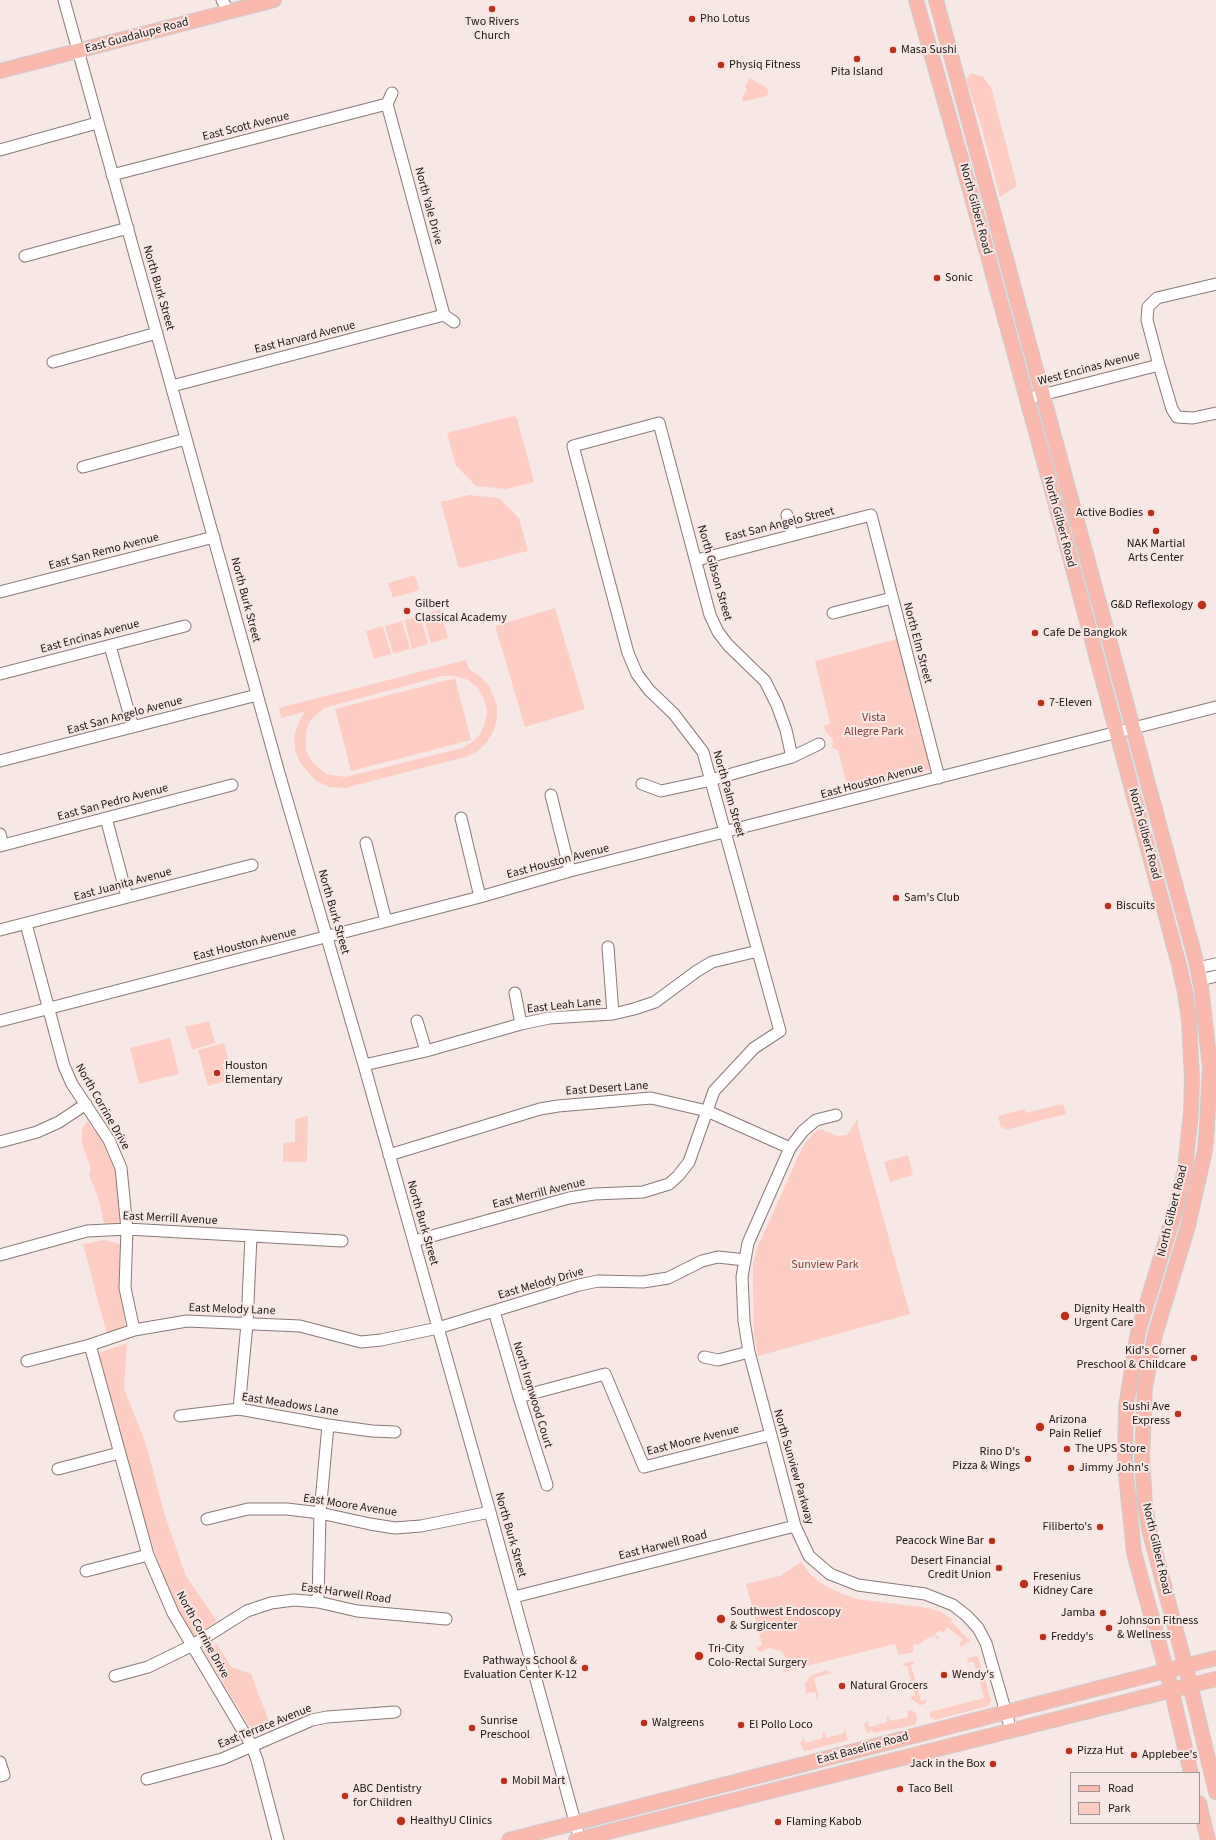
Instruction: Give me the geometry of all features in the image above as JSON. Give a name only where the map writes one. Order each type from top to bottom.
[{"type":"main road","name":"East Guadalupe Road","points":[[0,71],[78,51],[227,4],[274,0]]},
{"type":"main road","name":"North Gilbert Road","points":[[916,0],[971,194],[1050,487],[1198,974],[1205,1014],[1210,1067],[1208,1126],[1203,1162],[1195,1199],[1161,1310],[1150,1357],[1143,1409],[1143,1478],[1149,1529],[1188,1676],[1216,1792]]},
{"type":"main road","name":"North Gilbert Road","points":[[936,0],[997,232],[1066,483],[1181,973],[1189,1021],[1192,1079],[1191,1112],[1185,1169],[1176,1208],[1144,1309],[1133,1361],[1126,1413],[1126,1477],[1134,1553],[1169,1680],[1191,1772]]},
{"type":"main road","points":[[971,194],[978,196],[981,200],[991,232],[997,232]]},
{"type":"main road","points":[[1050,487],[1066,483]]},
{"type":"main road","points":[[1126,1477],[1143,1478]]},
{"type":"main road","name":"East Baseline Road","points":[[509,1840],[578,1835],[1011,1730],[1169,1680],[1188,1676],[1216,1658]]},
{"type":"main road","name":"East Baseline Road","points":[[578,1835],[1006,1711],[1188,1676],[1216,1679]]},
{"type":"main road","points":[[1200,1807],[1208,1840]]},
{"type":"street","name":"North Burk Street","points":[[64,0],[257,695],[364,1065],[514,1597],[578,1835]]},
{"type":"street","points":[[387,104],[392,93]]},
{"type":"street","name":"East Scott Avenue","points":[[112,175],[387,104]]},
{"type":"street","name":"North Yale Drive","points":[[387,104],[444,315]]},
{"type":"street","points":[[0,150],[97,123]]},
{"type":"street","points":[[25,256],[128,228]]},
{"type":"street","points":[[1216,284],[1157,298],[1148,307],[1147,320],[1158,365],[1172,408],[1177,417],[1193,418],[1216,413]]},
{"type":"street","points":[[444,315],[454,322]]},
{"type":"street","name":"East Harvard Avenue","points":[[172,386],[444,315]]},
{"type":"street","points":[[54,362],[157,333]]},
{"type":"street","name":"West Encinas Avenue","points":[[1026,399],[1158,365]]},
{"type":"street","name":"North Palm Street","points":[[659,423],[573,446],[628,652],[637,674],[648,690],[674,714],[695,739],[703,752],[780,1031]]},
{"type":"street","name":"North Gibson Street","points":[[659,423],[697,560],[710,615],[718,632],[728,645],[765,682],[777,705],[786,730],[792,757]]},
{"type":"street","points":[[83,467],[186,439]]},
{"type":"street","points":[[787,515],[792,535]]},
{"type":"street","name":"East San Angelo Street","points":[[697,560],[871,515]]},
{"type":"street","name":"North Elm Street","points":[[871,515],[939,778]]},
{"type":"street","name":"East San Remo Avenue","points":[[0,592],[214,537]]},
{"type":"street","points":[[833,613],[892,598]]},
{"type":"street","name":"East Encinas Avenue","points":[[0,674],[186,626]]},
{"type":"street","points":[[110,646],[133,727]]},
{"type":"street","name":"East San Angelo Avenue","points":[[0,761],[257,695]]},
{"type":"street","name":"East Houston Avenue","points":[[0,1020],[386,922],[570,871],[1216,707]]},
{"type":"street","points":[[642,784],[661,791],[711,780],[792,757],[819,744]]},
{"type":"street","name":"East San Pedro Avenue","points":[[2,846],[232,784]]},
{"type":"street","points":[[551,795],[570,871]]},
{"type":"street","points":[[106,818],[127,897]]},
{"type":"street","points":[[461,818],[480,897]]},
{"type":"street","points":[[0,834],[2,846]]},
{"type":"street","points":[[366,843],[386,922]]},
{"type":"street","name":"East Juanita Avenue","points":[[0,930],[252,865]]},
{"type":"street","name":"North Corrine Drive","points":[[26,924],[64,1066],[72,1084],[109,1140],[121,1168],[127,1229],[125,1288],[134,1330]]},
{"type":"street","points":[[608,947],[613,1014]]},
{"type":"street","name":"East Leah Lane","points":[[364,1065],[426,1051],[521,1024],[549,1018],[613,1014],[655,1002],[697,970],[712,962],[758,951]]},
{"type":"street","points":[[1198,974],[1216,964]]},
{"type":"street","points":[[1198,974],[1216,976]]},
{"type":"street","points":[[515,993],[521,1024]]},
{"type":"street","points":[[417,1021],[426,1051]]},
{"type":"street","name":"East Merrill Avenue","points":[[414,1241],[569,1198],[594,1194],[643,1192],[669,1184],[678,1176],[689,1162],[714,1090],[754,1048],[780,1031]]},
{"type":"street","name":"East Desert Lane","points":[[389,1155],[558,1106],[651,1098],[707,1111],[790,1148]]},
{"type":"street","points":[[0,1142],[36,1132],[59,1122],[86,1104]]},
{"type":"street","points":[[790,1148],[803,1131],[816,1120],[836,1115]]},
{"type":"street","name":"North Sunview Parkway","points":[[790,1148],[748,1243],[742,1277],[744,1321],[749,1352],[795,1526],[809,1556],[830,1574],[858,1585],[925,1594],[953,1605],[967,1616],[978,1628],[986,1643],[1011,1730]]},
{"type":"street","name":"East Merrill Avenue","points":[[0,1255],[86,1231],[127,1229],[342,1241]]},
{"type":"street","points":[[239,1409],[247,1324],[251,1236]]},
{"type":"street","name":"East Melody Drive","points":[[438,1328],[579,1285],[598,1281],[643,1282],[668,1278],[702,1261],[718,1257],[745,1260]]},
{"type":"street","name":"North Ironwood Court","points":[[494,1311],[547,1485]]},
{"type":"street","name":"East Melody Lane","points":[[27,1361],[90,1345],[134,1330],[186,1321],[300,1326],[361,1342],[381,1340],[438,1328]]},
{"type":"street","name":"North Corrine Drive","points":[[90,1345],[148,1555],[173,1613],[252,1746],[258,1760],[278,1840]]},
{"type":"street","points":[[704,1357],[718,1360],[749,1352]]},
{"type":"street","name":"East Moore Avenue","points":[[519,1397],[605,1374],[644,1467],[770,1435]]},
{"type":"street","name":"East Meadows Lane","points":[[180,1416],[239,1409],[328,1425],[372,1431],[395,1432]]},
{"type":"street","points":[[318,1602],[320,1513],[328,1425]]},
{"type":"street","points":[[58,1469],[119,1453]]},
{"type":"street","name":"East Moore Avenue","points":[[207,1519],[248,1509],[287,1509],[320,1513],[395,1528],[421,1526],[490,1512]]},
{"type":"street","name":"East Harwell Road","points":[[514,1597],[795,1526]]},
{"type":"street","points":[[86,1571],[148,1555]]},
{"type":"street","name":"East Harwell Road","points":[[115,1676],[148,1667],[193,1645],[247,1611],[271,1603],[294,1600],[318,1602],[357,1611],[446,1619]]},
{"type":"street","name":"East Terrace Avenue","points":[[147,1779],[209,1764],[312,1720],[327,1717],[395,1712]]},
{"type":"street","points":[[0,1762],[2,1775]]},
{"type":"green space","points":[[971,73],[982,76],[991,87],[1017,186],[1000,197],[979,119],[966,79]]},
{"type":"green space","points":[[750,78],[767,88],[769,95],[743,102],[742,98],[747,89],[745,87]]},
{"type":"green space","points":[[514,416],[517,418],[534,482],[506,489],[476,486],[456,466],[447,433]]},
{"type":"green space","points":[[469,495],[499,498],[519,518],[528,551],[461,568],[458,566],[441,502]]},
{"type":"green space","points":[[415,575],[419,590],[393,598],[388,583]]},
{"type":"green space","points":[[555,608],[585,709],[525,727],[495,626]]},
{"type":"green space","points":[[440,610],[448,638],[431,643],[423,615]]},
{"type":"green space","points":[[420,616],[428,644],[412,649],[404,620]]},
{"type":"green space","points":[[402,621],[410,649],[393,654],[385,626]]},
{"type":"green space","points":[[383,626],[391,654],[374,659],[366,631]]},
{"type":"green space","name":"Vista Allegre Park","points":[[897,639],[930,764],[929,770],[848,791],[838,750],[832,747],[833,740],[825,731],[824,726],[830,723],[815,661]]},
{"type":"green space","points":[[466,660],[469,669],[480,676],[489,686],[497,705],[497,718],[494,730],[487,742],[478,751],[465,757],[345,788],[330,787],[316,781],[301,764],[295,751],[294,737],[304,712],[281,718],[279,708]],"holes":[[[442,676],[455,676],[468,680],[478,688],[484,699],[487,711],[485,723],[480,734],[472,742],[462,748],[345,777],[326,774],[312,762],[306,750],[306,732],[310,721],[324,708]]]},
{"type":"green space","points":[[455,678],[471,740],[351,771],[335,709]]},
{"type":"green space","points":[[209,1021],[215,1043],[192,1050],[185,1027]]},
{"type":"green space","points":[[170,1038],[179,1074],[139,1084],[130,1048]]},
{"type":"green space","points":[[224,1043],[228,1059],[222,1064],[227,1081],[208,1086],[198,1050]]},
{"type":"green space","points":[[1063,1104],[1066,1114],[1005,1130],[1004,1127],[1001,1128],[998,1116],[1024,1109],[1026,1113]]},
{"type":"green space","points":[[308,1116],[307,1162],[283,1162],[283,1143],[295,1142],[295,1119]]},
{"type":"green space","name":"Sunview Park","points":[[858,1119],[858,1127],[910,1314],[758,1356],[754,1334],[753,1288],[753,1264],[757,1248],[802,1148],[807,1141],[816,1131],[821,1129],[837,1136],[847,1135]]},
{"type":"green space","points":[[87,1121],[100,1137],[114,1168],[121,1196],[123,1223],[104,1224],[99,1200],[89,1175],[91,1169],[82,1144],[82,1129]]},
{"type":"green space","points":[[908,1155],[913,1175],[890,1182],[884,1162]]},
{"type":"green space","points":[[104,1240],[120,1244],[125,1328],[107,1335],[83,1244]]},
{"type":"green space","points":[[127,1343],[124,1389],[146,1444],[165,1516],[186,1576],[217,1621],[194,1638],[170,1594],[154,1550],[136,1493],[99,1353]]},
{"type":"green space","points":[[801,1562],[811,1575],[825,1586],[857,1599],[928,1608],[939,1611],[952,1619],[951,1621],[970,1641],[960,1647],[962,1639],[947,1627],[944,1633],[939,1630],[935,1634],[939,1637],[939,1640],[934,1635],[920,1643],[921,1644],[913,1645],[913,1651],[915,1652],[899,1655],[895,1644],[783,1672],[786,1658],[782,1652],[770,1648],[763,1650],[762,1652],[758,1651],[756,1648],[762,1645],[746,1584],[780,1576]]},
{"type":"green space","points":[[217,1644],[231,1667],[251,1674],[270,1724],[255,1736],[204,1651]]},
{"type":"green space","points":[[978,1657],[991,1700],[988,1706],[935,1720],[930,1717],[930,1712],[984,1698],[974,1662],[967,1661],[968,1658]]},
{"type":"green space","points":[[911,1661],[916,1662],[911,1665],[921,1701],[927,1700],[925,1704],[920,1705],[910,1698],[915,1695],[907,1666],[902,1666]]},
{"type":"green space","points":[[826,1670],[832,1673],[814,1678],[818,1694],[818,1702],[815,1692],[806,1694],[805,1684],[810,1676]]},
{"type":"green space","points":[[911,1710],[916,1713],[917,1720],[915,1725],[874,1733],[871,1730],[869,1734],[866,1731],[864,1724],[866,1722],[868,1722],[869,1727],[887,1722],[887,1716],[890,1721],[908,1717],[907,1711]]},
{"type":"green space","points":[[844,1727],[848,1740],[805,1751],[802,1748],[800,1743],[804,1738],[805,1743],[823,1738],[822,1733],[824,1732],[826,1738],[844,1733]]},
{"type":"place","name":"Two Rivers Church","points":[[492,9]]},
{"type":"place","name":"Pho Lotus","points":[[692,19]]},
{"type":"place","name":"Masa Sushi","points":[[893,50]]},
{"type":"place","name":"Pita Island","points":[[857,59]]},
{"type":"place","name":"Physiq Fitness","points":[[721,65]]},
{"type":"place","name":"Sonic","points":[[937,278]]},
{"type":"place","name":"Active Bodies","points":[[1151,513]]},
{"type":"place","name":"NAK Martial Arts Center","points":[[1156,531]]},
{"type":"place","name":"G&D Reflexology","points":[[1202,605]]},
{"type":"place","name":"Gilbert Classical Academy","points":[[407,611]]},
{"type":"place","name":"Cafe De Bangkok","points":[[1035,633]]},
{"type":"place","name":"7-Eleven","points":[[1041,703]]},
{"type":"place","name":"Sam's Club","points":[[896,898]]},
{"type":"place","name":"Biscuits","points":[[1108,906]]},
{"type":"place","name":"Houston Elementary","points":[[217,1073]]},
{"type":"place","name":"Dignity Health Urgent Care","points":[[1065,1316]]},
{"type":"place","name":"Kid's Corner Preschool & Childcare","points":[[1194,1358]]},
{"type":"place","name":"Sushi Ave Express","points":[[1178,1414]]},
{"type":"place","name":"Arizona Pain Relief","points":[[1040,1427]]},
{"type":"place","name":"The UPS Store","points":[[1067,1449]]},
{"type":"place","name":"Rino D's Pizza & Wings","points":[[1028,1459]]},
{"type":"place","name":"Jimmy John's","points":[[1071,1468]]},
{"type":"place","name":"Filiberto's","points":[[1100,1527]]},
{"type":"place","name":"Peacock Wine Bar","points":[[992,1541]]},
{"type":"place","name":"Desert Financial Credit Union","points":[[999,1568]]},
{"type":"place","name":"Fresenius Kidney Care","points":[[1024,1584]]},
{"type":"place","name":"Jamba","points":[[1103,1613]]},
{"type":"place","name":"Southwest Endoscopy & Surgicenter","points":[[721,1619]]},
{"type":"place","name":"Johnson Fitness & Wellness","points":[[1109,1628]]},
{"type":"place","name":"Freddy's","points":[[1043,1637]]},
{"type":"place","name":"Tri-City Colo-Rectal Surgery","points":[[699,1656]]},
{"type":"place","name":"Pathways School & Evaluation Center K-12","points":[[585,1668]]},
{"type":"place","name":"Wendy's","points":[[944,1675]]},
{"type":"place","name":"Natural Grocers","points":[[842,1686]]},
{"type":"place","name":"Walgreens","points":[[644,1723]]},
{"type":"place","name":"El Pollo Loco","points":[[741,1725]]},
{"type":"place","name":"Sunrise Preschool","points":[[472,1728]]},
{"type":"place","name":"Pizza Hut","points":[[1069,1751]]},
{"type":"place","name":"Applebee's","points":[[1134,1755]]},
{"type":"place","name":"Jack in the Box","points":[[993,1764]]},
{"type":"place","name":"Mobil Mart","points":[[504,1781]]},
{"type":"place","name":"Taco Bell","points":[[900,1789]]},
{"type":"place","name":"ABC Dentistry for Children","points":[[345,1796]]},
{"type":"place","name":"HealthyU Clinics","points":[[401,1821]]},
{"type":"place","name":"Flaming Kabob","points":[[778,1822]]}]
